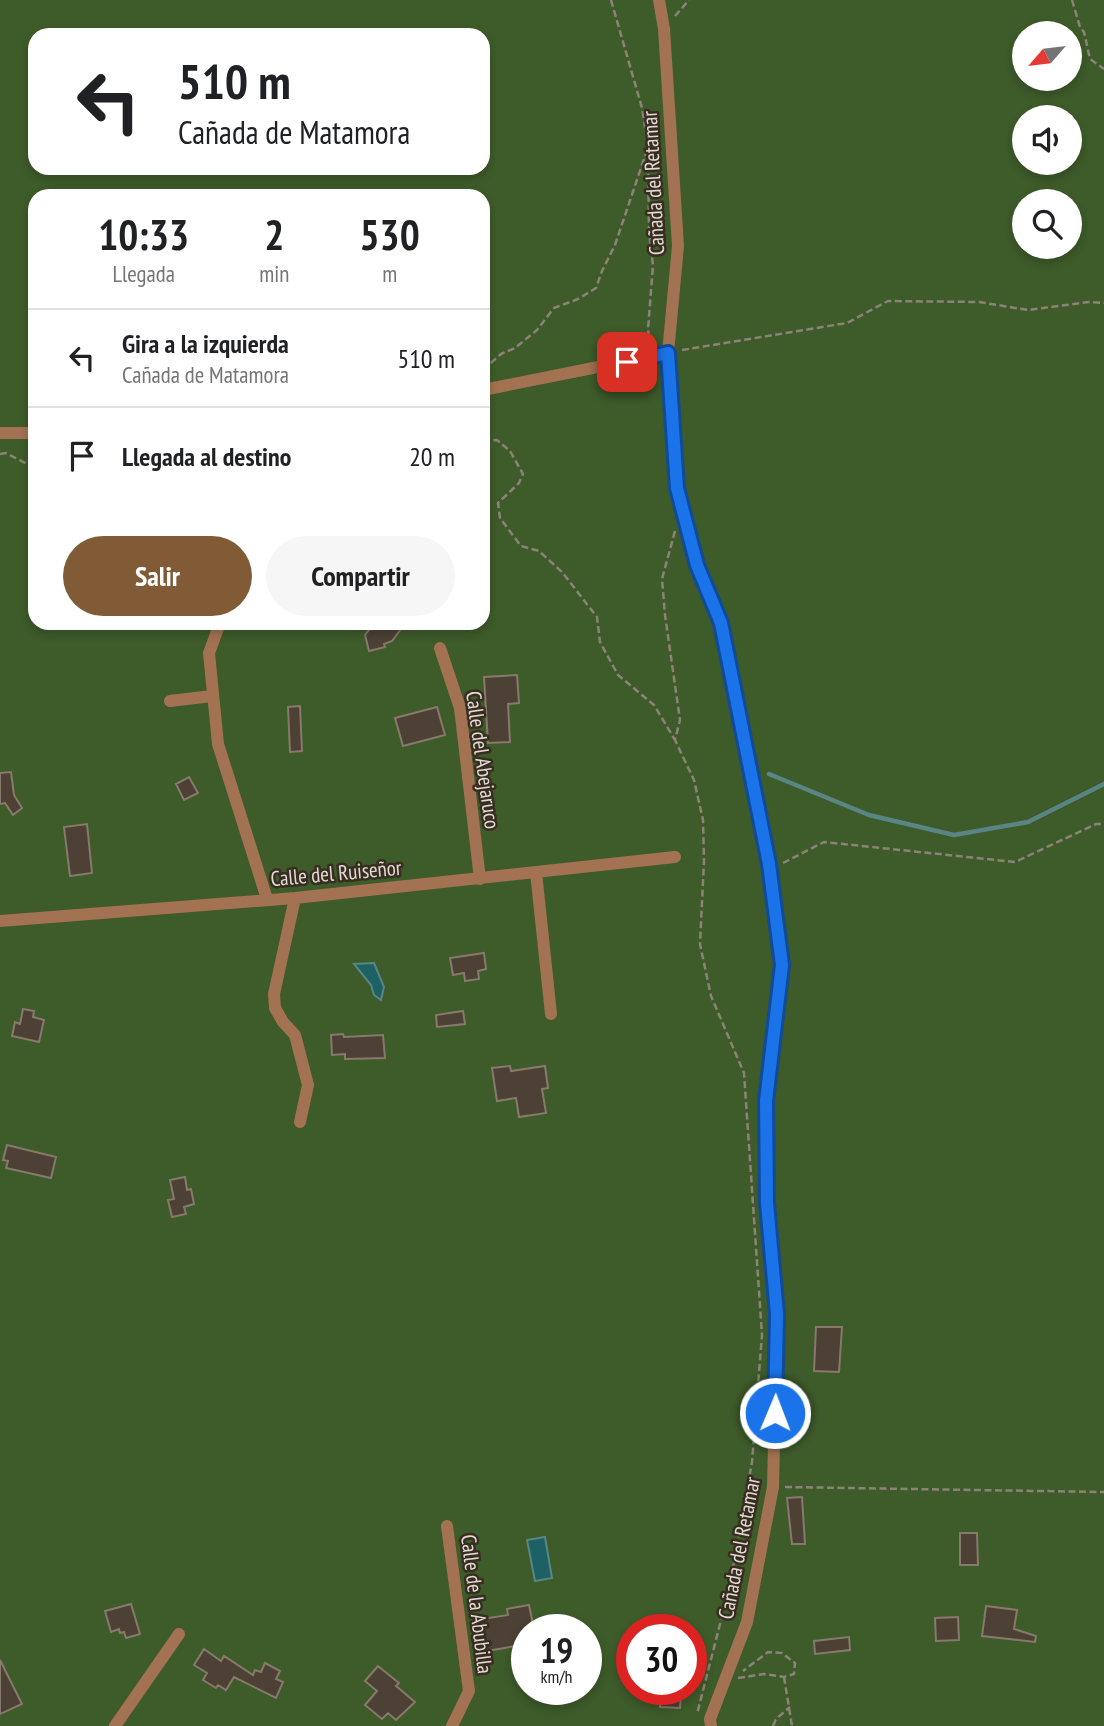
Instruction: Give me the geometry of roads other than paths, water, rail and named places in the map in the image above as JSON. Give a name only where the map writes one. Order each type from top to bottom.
[{"type":"street","name":"Cañada del Retamar","points":[[659,0],[664,29],[678,246],[668,353],[677,488],[697,565],[721,623],[769,864],[782,965],[766,1101],[767,1203],[777,1314],[773,1487],[747,1622],[710,1719],[711,1726]]},
{"type":"street","points":[[490,389],[668,353]]},
{"type":"street","points":[[0,433],[28,433]]},
{"type":"street","points":[[217,630],[209,653],[218,744],[268,899]]},
{"type":"street","name":"Calle del Abejaruco","points":[[440,648],[460,708],[480,879]]},
{"type":"street","points":[[170,701],[212,696]]},
{"type":"street","name":"Calle del Ruiseñor","points":[[0,921],[295,898],[675,857]]},
{"type":"street","points":[[536,872],[551,1014]]},
{"type":"street","points":[[295,898],[274,994],[275,1008],[295,1035],[308,1085],[300,1122]]},
{"type":"street","name":"Calle de la Abubilla","points":[[447,1526],[468,1691],[452,1726]]},
{"type":"street","points":[[115,1726],[179,1634]]},
{"type":"water","points":[[374,963],[384,987],[381,1000],[374,995],[371,985],[354,964]]},
{"type":"water","points":[[545,1537],[552,1578],[535,1581],[527,1540]]},
{"type":"waterway","points":[[769,774],[869,815],[954,835],[1028,822],[1104,784]]}]
